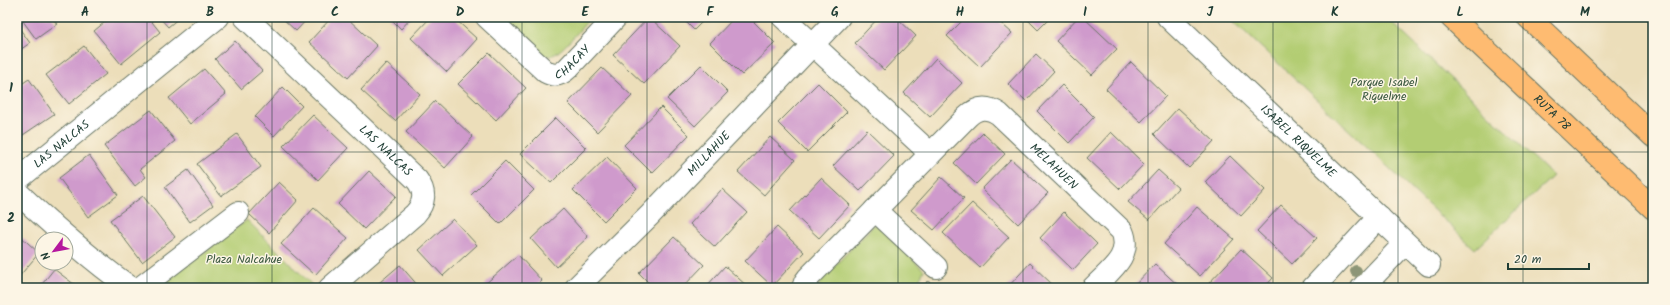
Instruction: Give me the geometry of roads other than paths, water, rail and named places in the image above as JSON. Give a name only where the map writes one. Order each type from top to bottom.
[{"type":"highway","name":"RUTA 78","points":[[1451,17],[1653,208]]},
{"type":"highway","points":[[1528,17],[1653,136]]},
{"type":"street","name":"LAS NALCAS","points":[[17,180],[218,17]]},
{"type":"street","name":"LAS NALCAS","points":[[245,17],[417,180],[423,190],[423,202],[415,214],[330,288]]},
{"type":"street","name":"CHACAY","points":[[487,17],[546,72],[554,75],[559,75],[568,68],[616,17]]},
{"type":"street","points":[[783,17],[930,153]]},
{"type":"street","name":"MILLAHUE","points":[[576,288],[650,215],[839,17]]},
{"type":"street","name":"ISABEL RIQUELME","points":[[1168,17],[1429,265]]},
{"type":"street","name":"MELAHUEN","points":[[803,288],[808,278],[930,153],[972,112],[982,108],[989,109],[999,114],[1122,231],[1126,241],[1123,254],[1093,288]]},
{"type":"street","points":[[17,192],[94,260],[131,288]]},
{"type":"street","points":[[875,210],[936,268]]},
{"type":"street","points":[[140,288],[238,213]]},
{"type":"street","points":[[1312,288],[1379,217]]},
{"type":"street","points":[[1362,288],[1405,243]]},
{"type":"park label","name":"Parque Isabel Riquelme","points":[[1384,89]]},
{"type":"park label","name":"Plaza Nalcahue","points":[[244,259]]}]
